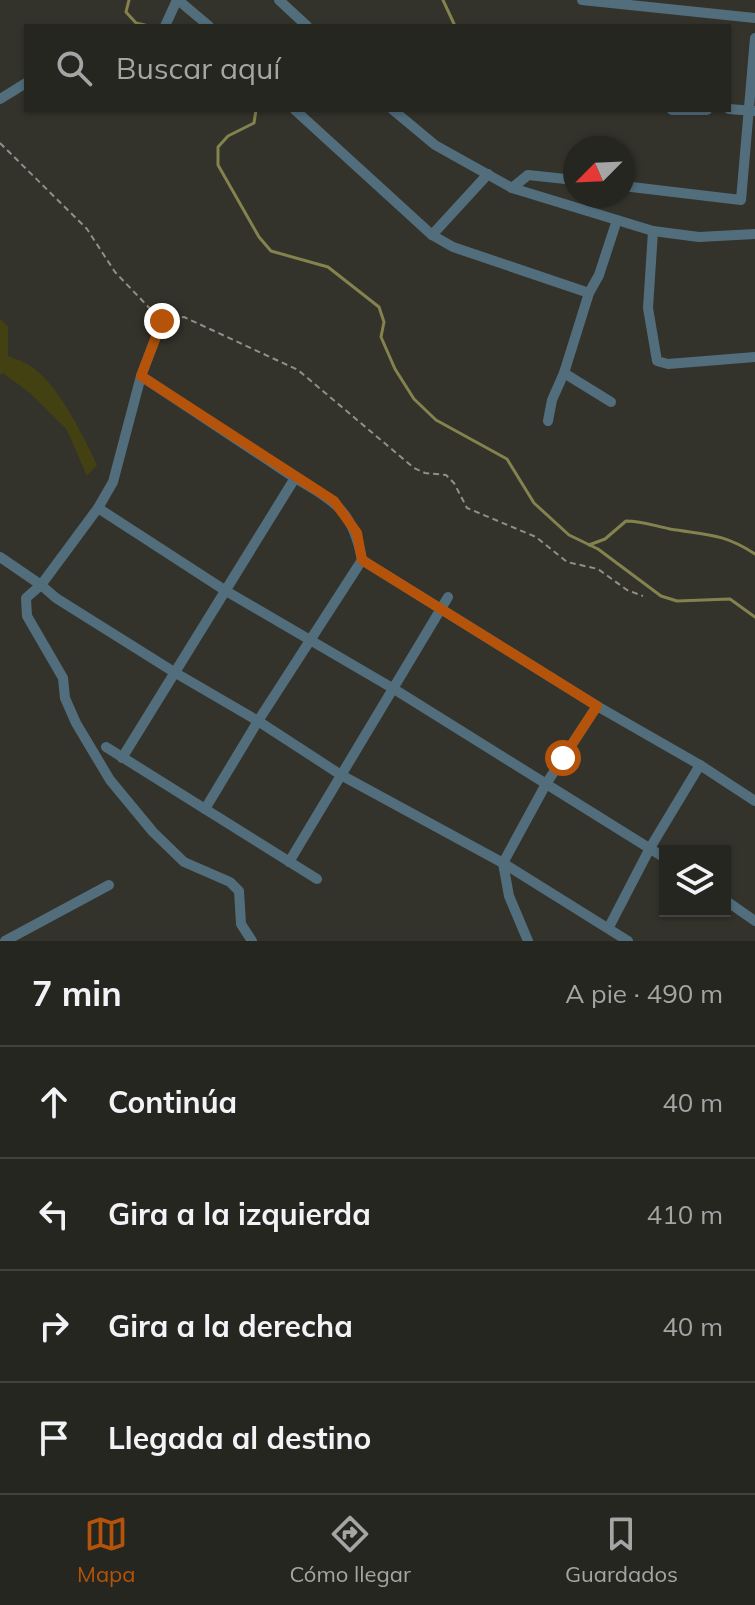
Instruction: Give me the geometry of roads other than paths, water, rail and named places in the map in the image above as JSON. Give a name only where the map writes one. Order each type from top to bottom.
[{"type":"street","points":[[166,24],[177,0],[207,24]]},
{"type":"street","points":[[279,0],[305,24]]},
{"type":"street","points":[[583,0],[672,5],[755,18]]},
{"type":"street","points":[[635,187],[741,200],[755,38]]},
{"type":"street","points":[[0,99],[24,84]]},
{"type":"street","points":[[731,109],[751,111]]},
{"type":"street","points":[[297,112],[432,235],[453,247],[589,293]]},
{"type":"street","points":[[395,112],[435,145],[512,188],[653,231],[699,237],[755,234]]},
{"type":"street","points":[[432,235],[488,174]]},
{"type":"street","points":[[512,188],[528,175],[563,179]]},
{"type":"street","points":[[548,421],[552,400],[617,220]]},
{"type":"street","points":[[653,231],[648,308],[657,361],[668,364],[755,357]]},
{"type":"street","points":[[162,321],[141,376],[113,482],[98,508],[41,585],[26,598],[27,616],[63,678],[65,698],[88,747],[129,804],[184,862],[230,882],[239,891],[241,924],[252,941]]},
{"type":"street","points":[[564,373],[611,402]]},
{"type":"street","points":[[141,376],[334,501],[357,533],[362,560],[205,809]]},
{"type":"street","points":[[122,758],[295,478]]},
{"type":"street","points":[[98,508],[226,591],[394,689],[659,854]]},
{"type":"street","points":[[0,557],[56,598],[341,775],[503,863],[628,941]]},
{"type":"street","points":[[362,560],[755,801]]},
{"type":"street","points":[[289,862],[448,597]]},
{"type":"street","points":[[528,941],[509,896],[503,863],[546,784],[597,706]]},
{"type":"street","points":[[106,747],[317,879]]},
{"type":"street","points":[[609,927],[650,848],[700,765]]},
{"type":"street","points":[[5,941],[109,885]]},
{"type":"street","points":[[731,904],[755,921]]},
{"type":"waterway","points":[[129,0],[126,12],[140,24]]},
{"type":"waterway","points":[[443,0],[454,24]]},
{"type":"waterway","points":[[256,112],[254,123],[228,136],[218,147],[218,165],[259,237],[271,251],[328,267],[379,307],[384,322],[381,337],[395,369],[414,399],[436,420],[507,459],[534,503],[569,535],[598,549],[661,596],[677,601],[730,599],[755,617]]},
{"type":"waterway","points":[[589,545],[605,539],[626,521],[632,521],[714,536],[755,554]]}]
